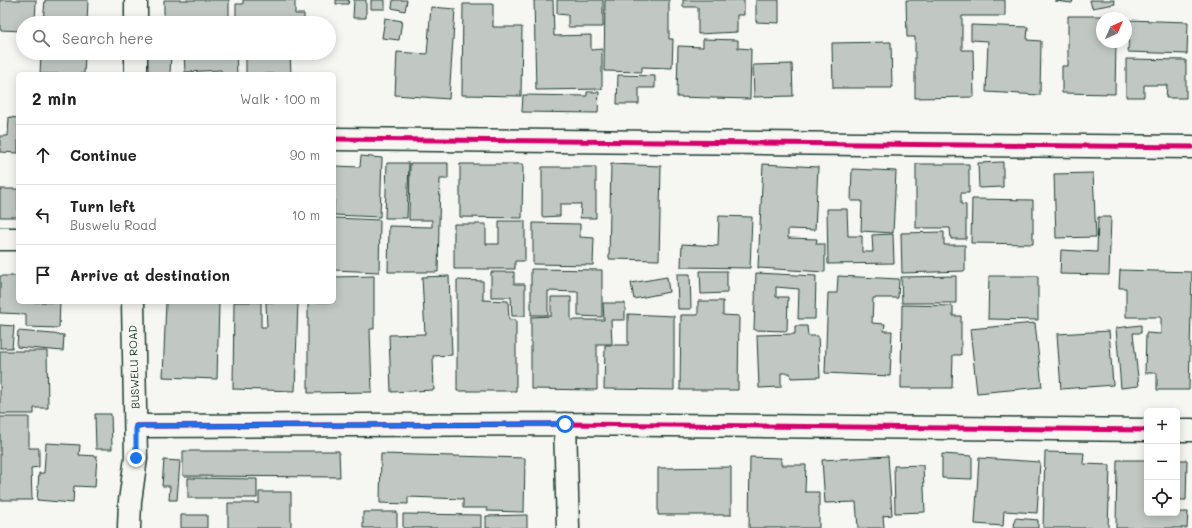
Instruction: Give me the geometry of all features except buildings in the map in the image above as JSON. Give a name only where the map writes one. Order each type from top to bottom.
[{"type":"street","points":[[136,0],[136,16]]},
{"type":"street","points":[[136,60],[136,72]]},
{"type":"street","points":[[336,139],[1192,147]]},
{"type":"street","points":[[0,239],[16,239]]},
{"type":"street","name":"BUSWELU ROAD","points":[[129,528],[130,501],[136,458],[133,304]]},
{"type":"street","points":[[565,424],[568,528]]},
{"type":"street","points":[[136,426],[565,424],[1144,430]]},
{"type":"street","points":[[1180,430],[1192,430]]},
{"type":"cycle path","points":[[336,139],[1192,147]]},
{"type":"cycle path","points":[[136,426],[565,424],[1144,430]]},
{"type":"route","points":[[136,458],[136,426],[565,424]]}]
